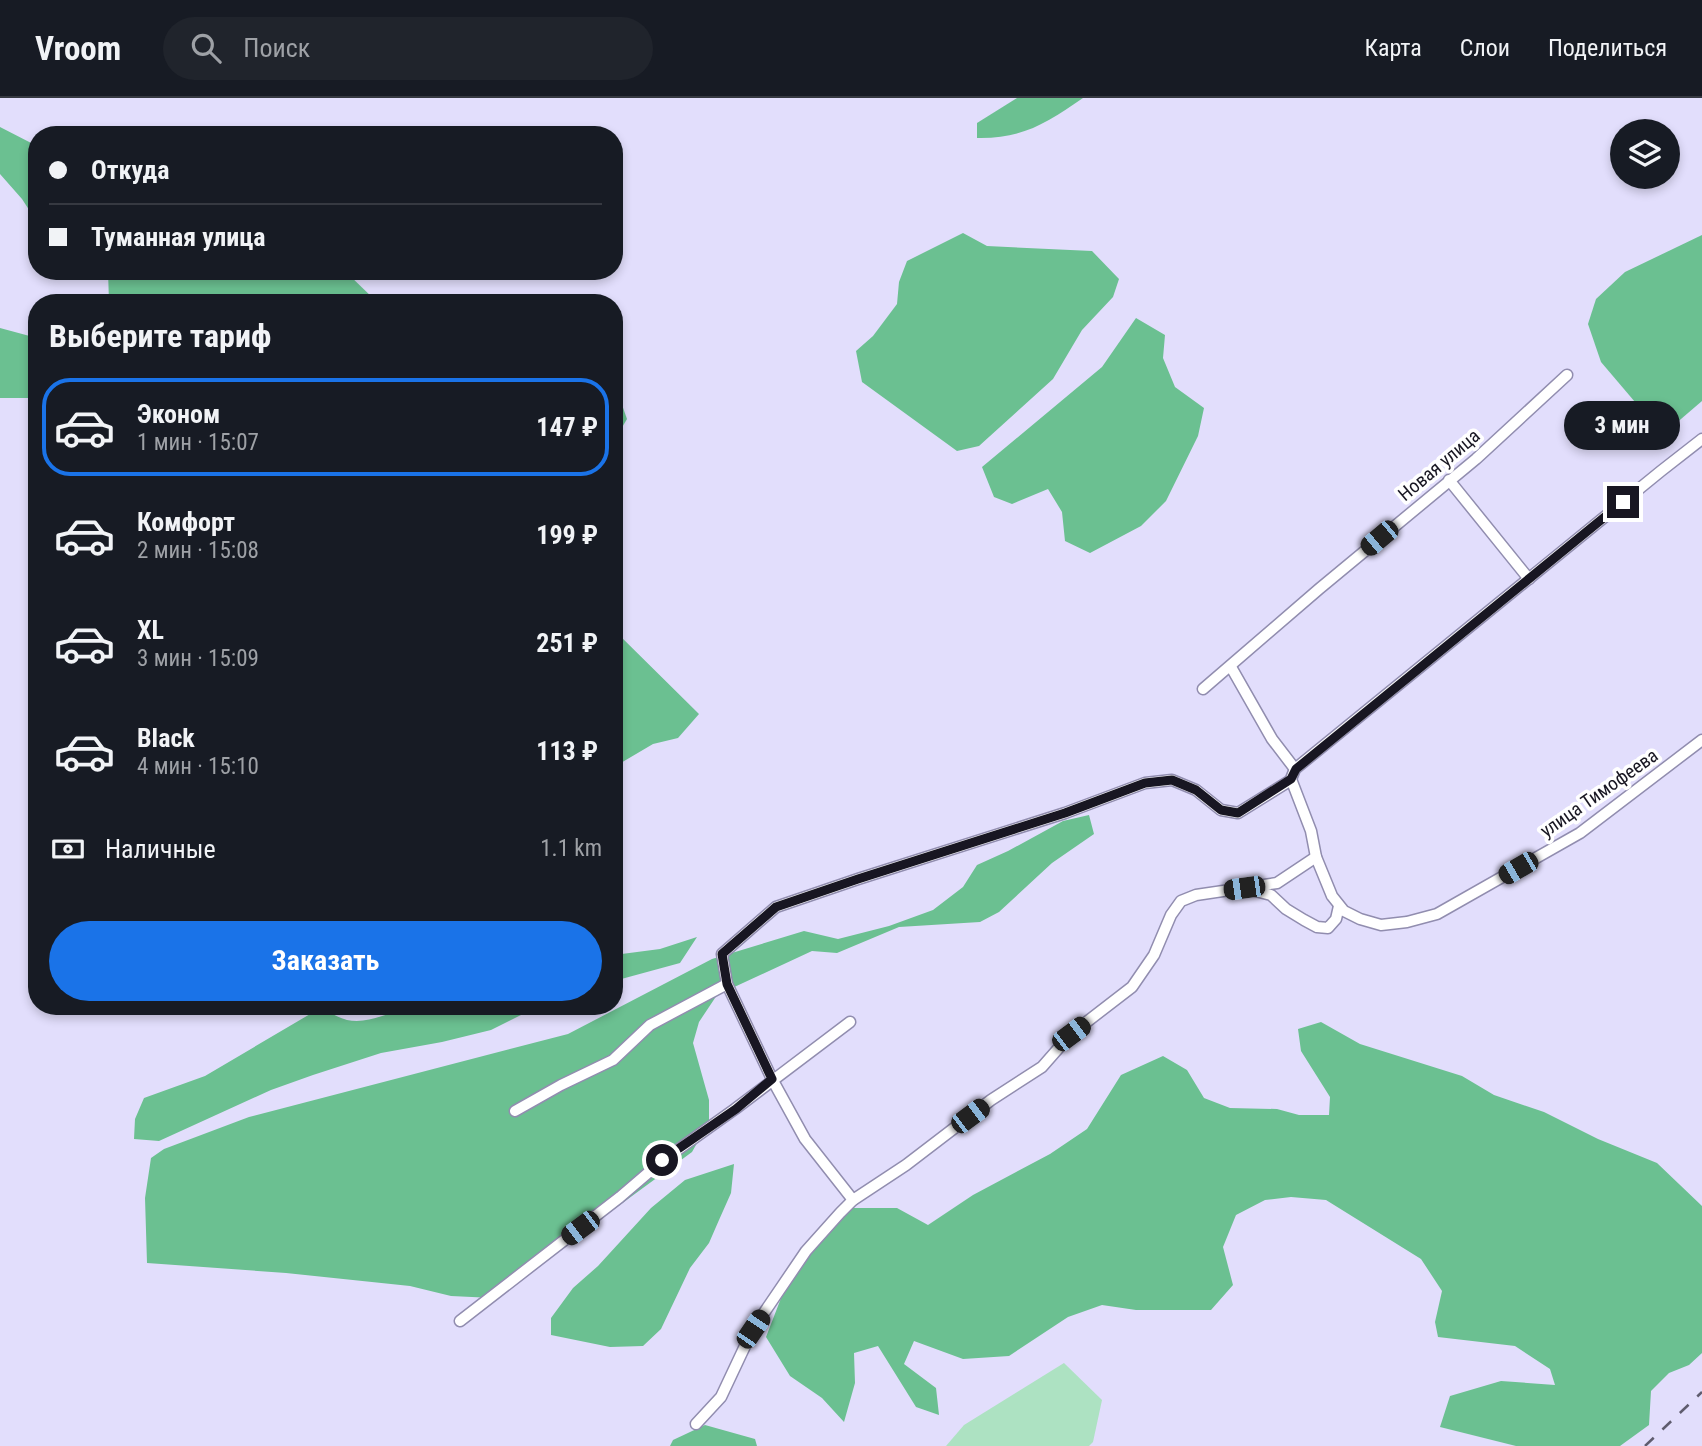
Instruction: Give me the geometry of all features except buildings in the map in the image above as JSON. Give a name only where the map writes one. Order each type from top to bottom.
[{"type":"street","name":"Новая улица","points":[[1203,689],[1449,480],[1567,375]]},
{"type":"street","points":[[853,1200],[805,1139],[772,1079],[727,984],[722,954],[776,907],[1065,813],[1145,783],[1172,780],[1196,790],[1221,810],[1238,813],[1291,779],[1296,769],[1702,439]]},
{"type":"street","points":[[1449,480],[1529,579]]},
{"type":"street","points":[[1231,667],[1272,739],[1296,769]]},
{"type":"street","name":"улица Тимофеева","points":[[1339,906],[1360,919],[1381,925],[1437,914],[1580,833],[1702,740]]},
{"type":"street","points":[[1244,888],[1271,895],[1286,909],[1317,927],[1328,928],[1336,919],[1339,906],[1316,857],[1311,831],[1291,779]]},
{"type":"street","points":[[695,1423],[721,1397],[753,1329],[806,1251],[853,1200],[906,1165],[991,1100],[1042,1067],[1071,1034],[1132,987],[1154,955],[1171,915],[1181,901],[1196,895],[1277,883],[1316,857]]},
{"type":"street","points":[[515,1111],[613,1060],[650,1026],[727,984]]},
{"type":"street","points":[[460,1321],[620,1197],[662,1160],[736,1109],[772,1079],[850,1023]]},
{"type":"green space","points":[[1017,98],[1083,98],[1033,128],[1007,136],[977,138],[977,123]]},
{"type":"green space","points":[[0,127],[28,141],[28,208],[0,174]]},
{"type":"green space","points":[[963,233],[987,246],[1092,251],[1119,279],[1113,297],[1082,330],[1053,379],[979,446],[957,451],[862,382],[856,351],[873,336],[897,304],[899,282],[907,261]]},
{"type":"green space","points":[[1702,235],[1702,401],[1667,431],[1635,402],[1601,362],[1588,324],[1596,299],[1625,272]]},
{"type":"green space","points":[[108,280],[354,280],[369,294],[109,294]]},
{"type":"green space","points":[[1136,318],[1165,335],[1163,358],[1175,387],[1204,408],[1198,436],[1166,501],[1141,526],[1090,553],[1065,541],[1062,512],[1048,489],[1012,504],[994,497],[982,467],[1102,367]]},
{"type":"green space","points":[[0,328],[28,336],[28,398],[0,398]]},
{"type":"green space","points":[[623,408],[627,419],[623,426]]},
{"type":"green space","points":[[623,639],[699,714],[678,738],[653,744],[623,762]]},
{"type":"green space","points":[[1089,815],[1094,834],[1052,863],[999,912],[980,922],[899,927],[837,953],[812,951],[717,995],[699,1022],[693,1043],[709,1100],[709,1122],[692,1152],[493,1298],[451,1296],[410,1286],[286,1273],[147,1263],[145,1198],[151,1158],[164,1149],[249,1117],[568,1034],[604,1015],[623,1015],[623,1005],[712,959],[804,931],[838,939],[889,926],[933,910],[963,887],[977,865],[1063,821]]},
{"type":"green space","points":[[697,937],[680,963],[623,979],[623,954],[660,949]]},
{"type":"green space","points":[[308,1015],[335,1015],[346,1020],[366,1020],[386,1015],[521,1015],[491,1030],[381,1053],[313,1075],[271,1090],[159,1141],[134,1139],[135,1119],[144,1098],[205,1076]]},
{"type":"green space","points":[[1321,1022],[1360,1044],[1462,1076],[1494,1095],[1544,1112],[1598,1139],[1657,1163],[1702,1206],[1702,1353],[1689,1365],[1669,1373],[1651,1391],[1649,1425],[1620,1446],[1516,1446],[1440,1427],[1450,1396],[1501,1381],[1555,1385],[1550,1369],[1515,1346],[1438,1337],[1435,1322],[1442,1291],[1421,1259],[1326,1200],[1291,1197],[1265,1200],[1236,1215],[1223,1247],[1233,1285],[1211,1310],[1136,1310],[1102,1305],[1068,1317],[1009,1356],[963,1359],[914,1341],[904,1364],[936,1388],[939,1415],[916,1407],[878,1346],[854,1353],[855,1383],[844,1422],[822,1398],[790,1376],[766,1337],[783,1293],[814,1236],[851,1208],[897,1208],[928,1225],[973,1195],[1050,1154],[1087,1129],[1121,1075],[1163,1056],[1187,1070],[1204,1098],[1230,1108],[1277,1109],[1299,1115],[1329,1115],[1330,1097],[1301,1051],[1298,1029]]},
{"type":"green space","points":[[734,1164],[731,1193],[709,1243],[690,1268],[661,1329],[643,1346],[610,1347],[551,1335],[551,1318],[573,1288],[598,1266],[651,1208],[685,1180]]},
{"type":"green space","points":[[1064,1363],[1102,1400],[1093,1442],[1089,1446],[946,1446],[964,1425]]},
{"type":"green space","points":[[705,1425],[755,1439],[757,1446],[670,1446],[673,1440]]},
{"type":"railway","points":[[1645,1446],[1702,1392]]},
{"type":"route","points":[[662,1160],[736,1109],[772,1079],[727,984],[722,954],[776,907],[1065,813],[1145,783],[1172,780],[1196,790],[1221,810],[1238,813],[1291,779],[1296,769],[1623,502]]}]
